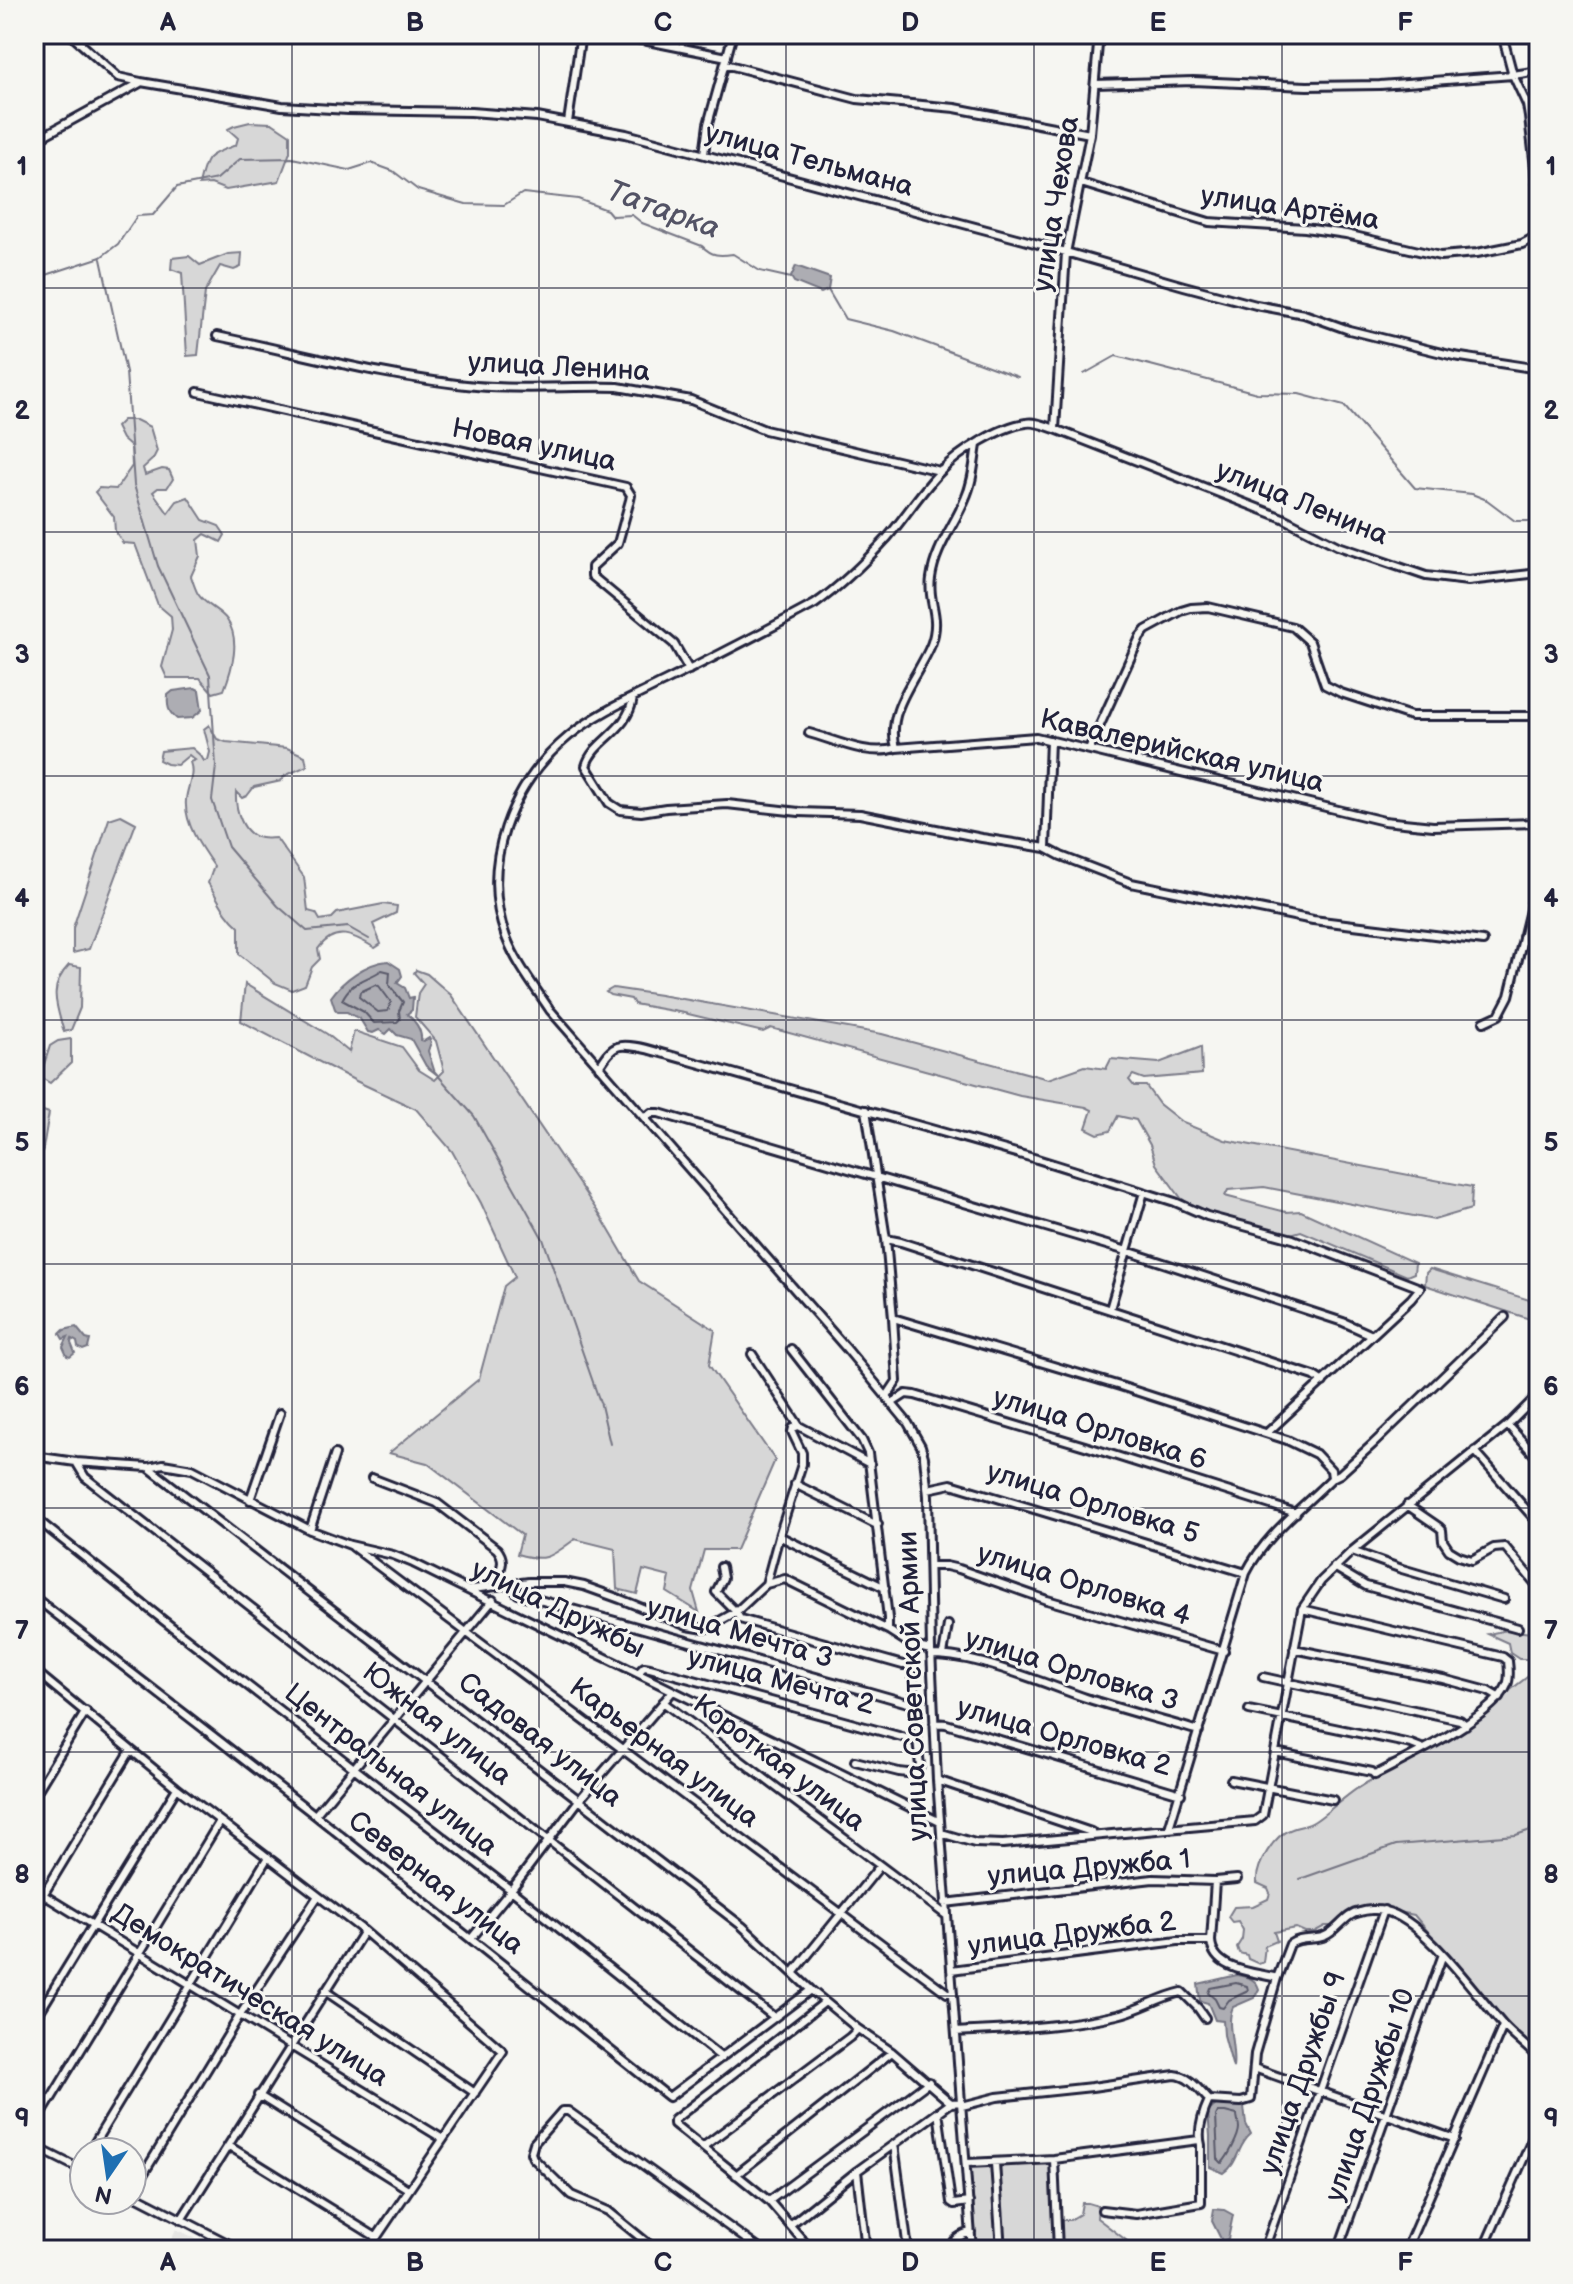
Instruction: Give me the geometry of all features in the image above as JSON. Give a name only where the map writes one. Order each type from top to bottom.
[{"type":"street","name":"улица Тельмана","points":[[70,34],[118,77],[282,106],[471,112],[568,122],[704,154],[1242,301],[1304,314],[1349,330],[1454,356],[1539,369]]},
{"type":"street","points":[[568,122],[581,34]]},
{"type":"street","points":[[613,34],[726,61],[857,99],[955,108],[1090,134]]},
{"type":"street","points":[[704,154],[708,124],[733,34]]},
{"type":"street","name":"улица Чехова","points":[[1055,429],[1066,253],[1090,134],[1099,34]]},
{"type":"street","points":[[1502,34],[1513,75]]},
{"type":"street","points":[[1096,84],[1193,81],[1380,85],[1539,71]]},
{"type":"street","name":"улица Артёма","points":[[1081,183],[1209,222],[1346,234],[1440,256],[1462,256],[1522,244],[1535,237],[1537,231],[1538,194],[1527,105],[1513,75]]},
{"type":"street","points":[[34,141],[141,82]]},
{"type":"street","name":"улица Ленина","points":[[217,336],[336,361],[363,370],[444,382],[479,386],[618,387],[640,390],[691,400],[765,430],[940,471]]},
{"type":"street","name":"Новая улица","points":[[198,392],[626,487],[631,495],[618,543],[592,567],[592,576],[674,644],[689,670]]},
{"type":"street","name":"улица Ленина","points":[[633,698],[815,604],[841,584],[894,530],[940,471],[956,457],[1009,428],[1027,423],[1055,429],[1283,518],[1338,546],[1426,576],[1468,581],[1539,573]]},
{"type":"street","points":[[896,748],[894,729],[901,701],[934,634],[936,611],[930,592],[936,555],[968,493],[977,444]]},
{"type":"street","points":[[1089,749],[1130,657],[1146,630],[1181,611],[1200,606],[1293,627],[1310,642],[1325,685],[1411,716],[1539,716]]},
{"type":"street","points":[[633,698],[623,724],[589,757],[586,766],[615,808],[641,812],[727,804],[799,812],[860,814],[1046,848],[1131,883],[1313,920],[1483,941]]},
{"type":"street","name":"улица Советской Армии","points":[[633,698],[569,736],[530,778],[511,811],[502,837],[496,866],[496,894],[506,936],[523,970],[550,1010],[887,1396],[921,1446],[928,1489],[937,1780],[972,2250]]},
{"type":"street","name":"Кавалерийская улица","points":[[809,733],[880,751],[1023,737],[1050,740],[1384,821],[1433,826],[1539,823]]},
{"type":"street","points":[[1046,848],[1050,740]]},
{"type":"street","points":[[1484,1022],[1499,1015],[1509,996],[1539,873]]},
{"type":"street","points":[[1523,937],[1539,946]]},
{"type":"street","points":[[599,1067],[618,1046],[627,1045],[669,1055],[1144,1192],[1207,1216],[1293,1239],[1420,1288],[1267,1433]]},
{"type":"street","points":[[866,1110],[886,1239],[897,1381],[906,1394],[892,1403]]},
{"type":"street","points":[[645,1118],[651,1113],[659,1113],[1127,1251],[1343,1322],[1372,1335]]},
{"type":"street","points":[[1110,1309],[1144,1192]]},
{"type":"street","points":[[886,1239],[1110,1309],[1314,1376],[1323,1382]]},
{"type":"street","points":[[1169,1828],[1246,1573],[1261,1548],[1505,1317]]},
{"type":"street","points":[[893,1318],[1267,1433],[1306,1448],[1331,1470],[1332,1478]]},
{"type":"street","points":[[791,1349],[862,1440],[870,1464],[888,1630]]},
{"type":"street","points":[[752,1354],[799,1426],[870,1464]]},
{"type":"street","points":[[887,1396],[897,1381]]},
{"type":"street","name":"улица Орловка 6","points":[[906,1394],[1085,1446],[1296,1513]]},
{"type":"street","points":[[941,1833],[975,1843],[1003,1844],[1255,1821],[1263,1815],[1302,1609],[1334,1567],[1508,1425],[1539,1395]]},
{"type":"street","points":[[250,1500],[280,1413]]},
{"type":"street","points":[[1508,1425],[1539,1460]]},
{"type":"street","points":[[766,1584],[803,1457],[792,1432],[799,1426]]},
{"type":"street","points":[[1475,1451],[1539,1524]]},
{"type":"street","points":[[310,1530],[335,1454]]},
{"type":"street","points":[[34,1456],[148,1467]]},
{"type":"street","name":"Южная улица","points":[[76,1462],[85,1477],[774,2017]]},
{"type":"street","name":"улица Дружбы","points":[[148,1467],[163,1464],[192,1469],[310,1530],[350,1545],[393,1555],[471,1589],[940,1822]]},
{"type":"street","name":"Садовая улица","points":[[148,1467],[742,1926],[825,2002],[892,2052],[951,2103]]},
{"type":"street","points":[[372,1478],[437,1503],[497,1549],[503,1562],[496,1581],[499,1585]]},
{"type":"street","points":[[795,1484],[853,1515],[878,1524]]},
{"type":"street","name":"улица Орловка 5","points":[[928,1489],[951,1484],[1246,1573]]},
{"type":"street","points":[[1407,1505],[1439,1527],[1445,1545],[1459,1556],[1472,1560],[1494,1548],[1505,1547],[1539,1588]]},
{"type":"street","name":"Центральная улица","points":[[34,1517],[722,2058]]},
{"type":"street","points":[[779,1536],[885,1588]]},
{"type":"street","name":"Карьерная улица","points":[[350,1545],[947,1993],[953,1993]]},
{"type":"street","points":[[1352,1551],[1504,1599]]},
{"type":"street","name":"улица Орловка 4","points":[[930,1566],[959,1569],[1047,1600],[1224,1651]]},
{"type":"street","points":[[721,1567],[723,1578],[716,1592],[740,1619],[903,1665],[911,1664]]},
{"type":"street","points":[[1334,1567],[1366,1586],[1518,1628]]},
{"type":"street","points":[[471,1589],[546,1581],[584,1586],[687,1626],[705,1629],[736,1612],[766,1584],[785,1579],[888,1630],[913,1646]]},
{"type":"street","name":"улица Мечта 3","points":[[510,1585],[518,1594],[908,1703],[915,1702]]},
{"type":"street","name":"Северная улица","points":[[34,1597],[315,1815],[669,2097],[811,1990]]},
{"type":"street","points":[[315,1815],[493,1600]]},
{"type":"street","points":[[1275,1752],[1375,1775],[1466,1725],[1500,1698],[1508,1684],[1508,1661],[1503,1657],[1302,1609]]},
{"type":"street","points":[[943,1655],[948,1625]]},
{"type":"street","name":"улица Орловка 3","points":[[913,1646],[999,1668],[1098,1702],[1199,1731]]},
{"type":"street","name":"улица Мечта 2","points":[[638,1673],[644,1667],[650,1668],[909,1740],[917,1739],[911,1664],[913,1646]]},
{"type":"street","points":[[1294,1649],[1443,1679],[1488,1691],[1500,1698]]},
{"type":"street","points":[[34,1685],[37,1672],[177,1788],[364,1931],[503,2051],[368,2250]]},
{"type":"street","points":[[1263,1677],[1460,1720],[1466,1725]]},
{"type":"street","points":[[471,1939],[547,1839],[673,1691]]},
{"type":"street","name":"Короткая улица","points":[[663,1702],[946,1915]]},
{"type":"street","points":[[1249,1710],[1424,1749]]},
{"type":"street","points":[[34,1796],[86,1711]]},
{"type":"street","name":"улица Орловка 2","points":[[934,1723],[1181,1794]]},
{"type":"street","points":[[855,1761],[916,1774],[920,1766],[917,1739]]},
{"type":"street","points":[[34,1910],[131,1750]]},
{"type":"street","points":[[937,1780],[1091,1832],[1092,1836]]},
{"type":"street","points":[[1231,1780],[1333,1800]]},
{"type":"street","points":[[34,2021],[177,1788]]},
{"type":"street","points":[[34,2127],[220,1821]]},
{"type":"street","points":[[99,2136],[268,1857]]},
{"type":"street","points":[[794,1972],[880,1866]]},
{"type":"street","name":"улица Дружба 1","points":[[945,1903],[1153,1879],[1237,1879]]},
{"type":"street","points":[[1211,1941],[1215,1881]]},
{"type":"street","name":"Демократическая улица","points":[[34,1889],[443,2139]]},
{"type":"street","points":[[148,2167],[240,2015],[318,1896]]},
{"type":"street","points":[[790,2225],[857,2171],[951,2103],[1175,2075],[1183,2075],[1190,2080],[1209,2100],[1241,2102],[1251,2099],[1255,2054],[1290,1944],[1294,1940],[1321,1938],[1334,1932],[1350,1915],[1358,1912],[1384,1910],[1400,1917],[1443,1954],[1503,2026],[1539,2059]]},
{"type":"street","name":"улица Дружбы 9","points":[[1264,2250],[1384,1910]]},
{"type":"street","points":[[181,2220],[364,1931]]},
{"type":"street","name":"улица Дружба 2","points":[[951,1970],[1178,1941],[1211,1941],[1216,1957],[1225,1964],[1277,1978]]},
{"type":"street","name":"улица Дружбы 10","points":[[1338,2250],[1443,1954]]},
{"type":"street","points":[[325,1991],[475,2093]]},
{"type":"street","points":[[956,2032],[1005,2030],[1119,2015],[1182,1992],[1205,2018]]},
{"type":"street","points":[[815,2250],[769,2201],[674,2124],[674,2120],[825,2002]]},
{"type":"street","points":[[1406,2250],[1503,2026]]},
{"type":"street","points":[[704,2146],[858,2029]]},
{"type":"street","points":[[736,2175],[892,2052]]},
{"type":"street","points":[[1254,2068],[1455,2139]]},
{"type":"street","points":[[769,2201],[929,2082]]},
{"type":"street","points":[[258,2095],[408,2189]]},
{"type":"street","points":[[1102,2210],[1136,2214],[1201,2203],[1199,2140],[1202,2116],[1209,2100]]},
{"type":"street","points":[[656,2250],[608,2211],[571,2195],[533,2158],[534,2143],[562,2111],[568,2111],[761,2250]]},
{"type":"street","points":[[938,2112],[951,2202],[969,2202]]},
{"type":"street","points":[[1483,2250],[1539,2124]]},
{"type":"street","points":[[967,2163],[1054,2159],[1199,2140]]},
{"type":"street","points":[[894,2144],[908,2250]]},
{"type":"street","points":[[34,2146],[68,2163]]},
{"type":"street","points":[[229,2146],[376,2237]]},
{"type":"street","points":[[1054,2159],[1058,2250]]},
{"type":"street","points":[[995,2163],[1001,2250]]},
{"type":"street","points":[[857,2171],[866,2250]]},
{"type":"street","points":[[148,2202],[241,2250]]},
{"type":"street","points":[[951,2250],[953,2242],[963,2233],[971,2232]]},
{"type":"shaded area","points":[[250,122],[272,123],[290,135],[290,152],[279,181],[226,190],[211,184],[199,185],[209,158],[236,145],[238,138],[228,129]]},
{"type":"shaded area","points":[[242,253],[241,267],[234,270],[220,266],[205,292],[198,355],[187,356],[182,273],[171,269],[172,258],[189,256],[200,265],[228,254]]},
{"type":"shaded area","points":[[123,420],[136,420],[150,427],[157,451],[143,468],[145,475],[162,469],[169,470],[173,479],[167,488],[158,488],[153,492],[168,513],[177,501],[188,497],[203,520],[219,526],[225,535],[221,542],[205,534],[198,540],[200,556],[191,576],[201,598],[224,616],[234,636],[234,655],[224,690],[213,693],[200,678],[167,678],[162,667],[172,630],[171,616],[158,605],[135,544],[123,543],[115,531],[114,517],[95,492],[99,488],[116,489],[132,466],[131,447],[116,427]]},
{"type":"shaded area","points":[[209,725],[217,739],[226,742],[287,748],[305,756],[307,766],[284,776],[281,781],[254,787],[242,798],[236,792],[241,820],[254,836],[276,838],[304,877],[308,911],[316,913],[320,920],[332,918],[337,913],[383,904],[397,906],[396,913],[373,924],[381,944],[375,948],[352,936],[331,937],[318,949],[320,959],[312,967],[305,985],[292,990],[275,983],[239,954],[239,927],[208,883],[214,866],[199,843],[186,809],[190,762],[195,760],[189,755],[177,765],[159,760],[161,751],[192,748],[204,761],[208,760],[210,752],[204,729]]},
{"type":"shaded area","points":[[121,815],[136,823],[89,949],[73,953],[73,928],[109,819]]},
{"type":"shaded area","points":[[69,965],[81,967],[80,1008],[71,1030],[64,1032],[56,988]]},
{"type":"shaded area","points":[[416,970],[427,974],[451,995],[602,1218],[639,1281],[715,1330],[709,1365],[775,1460],[736,1550],[704,1550],[693,1591],[699,1612],[667,1592],[670,1577],[643,1570],[637,1594],[617,1589],[615,1549],[575,1539],[542,1558],[517,1554],[522,1535],[427,1463],[389,1453],[479,1379],[504,1286],[515,1277],[481,1203],[452,1151],[416,1109],[241,1021],[245,984],[327,1034],[349,1052],[354,1031],[402,1047],[419,1070],[435,1080],[444,1071],[436,1041],[415,1017],[418,993],[424,984],[414,973]]},
{"type":"shaded area","points":[[613,988],[882,1034],[1048,1079],[1085,1066],[1106,1069],[1111,1059],[1159,1063],[1201,1047],[1202,1074],[1144,1079],[1133,1075],[1129,1080],[1134,1086],[1146,1086],[1159,1104],[1183,1123],[1225,1140],[1472,1187],[1471,1209],[1434,1220],[1264,1187],[1228,1190],[1225,1196],[1286,1212],[1301,1211],[1415,1263],[1414,1273],[1407,1276],[1301,1231],[1287,1235],[1196,1209],[1181,1198],[1156,1164],[1150,1145],[1136,1120],[1118,1116],[1110,1131],[1098,1134],[1086,1128],[1092,1110],[1086,1107],[1020,1096],[771,1028],[763,1032],[634,1004],[631,999],[606,992]]},
{"type":"shaded area","points":[[71,1039],[71,1063],[50,1083],[40,1077],[50,1046]]},
{"type":"shaded area","points":[[34,1108],[49,1113],[40,1166],[34,1175]]},
{"type":"shaded area","points":[[1430,1269],[1539,1303],[1539,1320],[1425,1285],[1426,1273]]},
{"type":"shaded area","points":[[1507,1630],[1539,1634],[1537,2050],[1505,2023],[1414,1915],[1370,1906],[1349,1913],[1335,1926],[1325,1926],[1314,1932],[1296,1928],[1274,1932],[1277,1941],[1265,1946],[1263,1962],[1259,1964],[1239,1953],[1237,1947],[1243,1930],[1238,1921],[1232,1922],[1228,1917],[1234,1907],[1253,1906],[1268,1899],[1268,1888],[1257,1883],[1257,1876],[1263,1859],[1279,1837],[1312,1823],[1355,1790],[1382,1776],[1389,1761],[1423,1752],[1472,1725],[1531,1674],[1535,1665],[1532,1659],[1519,1659],[1510,1653],[1508,1643],[1488,1634]]},
{"type":"shaded area","points":[[1048,2163],[1051,2166],[1055,2220],[1070,2220],[1080,2214],[1082,2203],[1098,2206],[1097,2218],[1139,2250],[977,2250],[970,2165]]},
{"type":"shaded area","points":[[176,2229],[220,2250],[166,2250]]},
{"type":"water","points":[[796,266],[830,278],[828,290],[821,293],[794,282],[791,277]]},
{"type":"water","points":[[199,690],[202,710],[192,718],[177,719],[169,708],[168,695],[173,691]]},
{"type":"water","points":[[388,961],[400,969],[402,976],[397,983],[405,988],[409,998],[413,997],[412,1010],[407,1014],[417,1025],[421,1040],[429,1038],[431,1042],[428,1051],[435,1073],[426,1066],[411,1039],[397,1035],[391,1029],[386,1034],[379,1030],[368,1032],[360,1019],[335,1009],[331,997],[342,984],[363,969]]},
{"type":"water","points":[[76,1327],[90,1340],[88,1348],[83,1350],[72,1339],[75,1353],[70,1357],[63,1347],[68,1337],[63,1339],[60,1334]]},
{"type":"water","points":[[1237,1975],[1253,1980],[1259,1989],[1254,1998],[1233,2007],[1230,2028],[1233,2068],[1223,2021],[1215,2020],[1208,2003],[1200,2001],[1198,1984]]},
{"type":"water","points":[[1217,2104],[1244,2107],[1251,2134],[1224,2173],[1210,2167],[1208,2112]]},
{"type":"water","points":[[1214,2209],[1233,2215],[1228,2239],[1222,2241],[1212,2221]]},
{"type":"waterway","name":"Татарка","points":[[34,279],[101,257],[118,244],[137,216],[153,215],[177,187],[217,179],[240,159],[292,158],[349,170],[371,163],[393,171],[418,190],[466,204],[504,205],[523,193],[578,199],[607,210],[612,216],[632,215],[642,223],[713,253],[733,254],[760,271],[791,278]]},
{"type":"waterway","points":[[101,259],[126,372],[134,485],[158,566],[210,675],[216,766],[212,800],[228,847],[278,906],[307,931],[348,927],[369,939]]},
{"type":"waterway","name":"Татарка","points":[[828,290],[845,319],[894,331],[1018,377]]},
{"type":"waterway","name":"Татарка","points":[[1084,374],[1116,356],[1257,393],[1299,394],[1344,406],[1415,488],[1472,494],[1487,500],[1515,521],[1539,521]]},
{"type":"waterway","points":[[435,1072],[474,1116],[543,1239],[601,1405],[610,1444]]},
{"type":"waterway","points":[[1300,1879],[1396,1845],[1516,1835],[1539,1827]]}]
